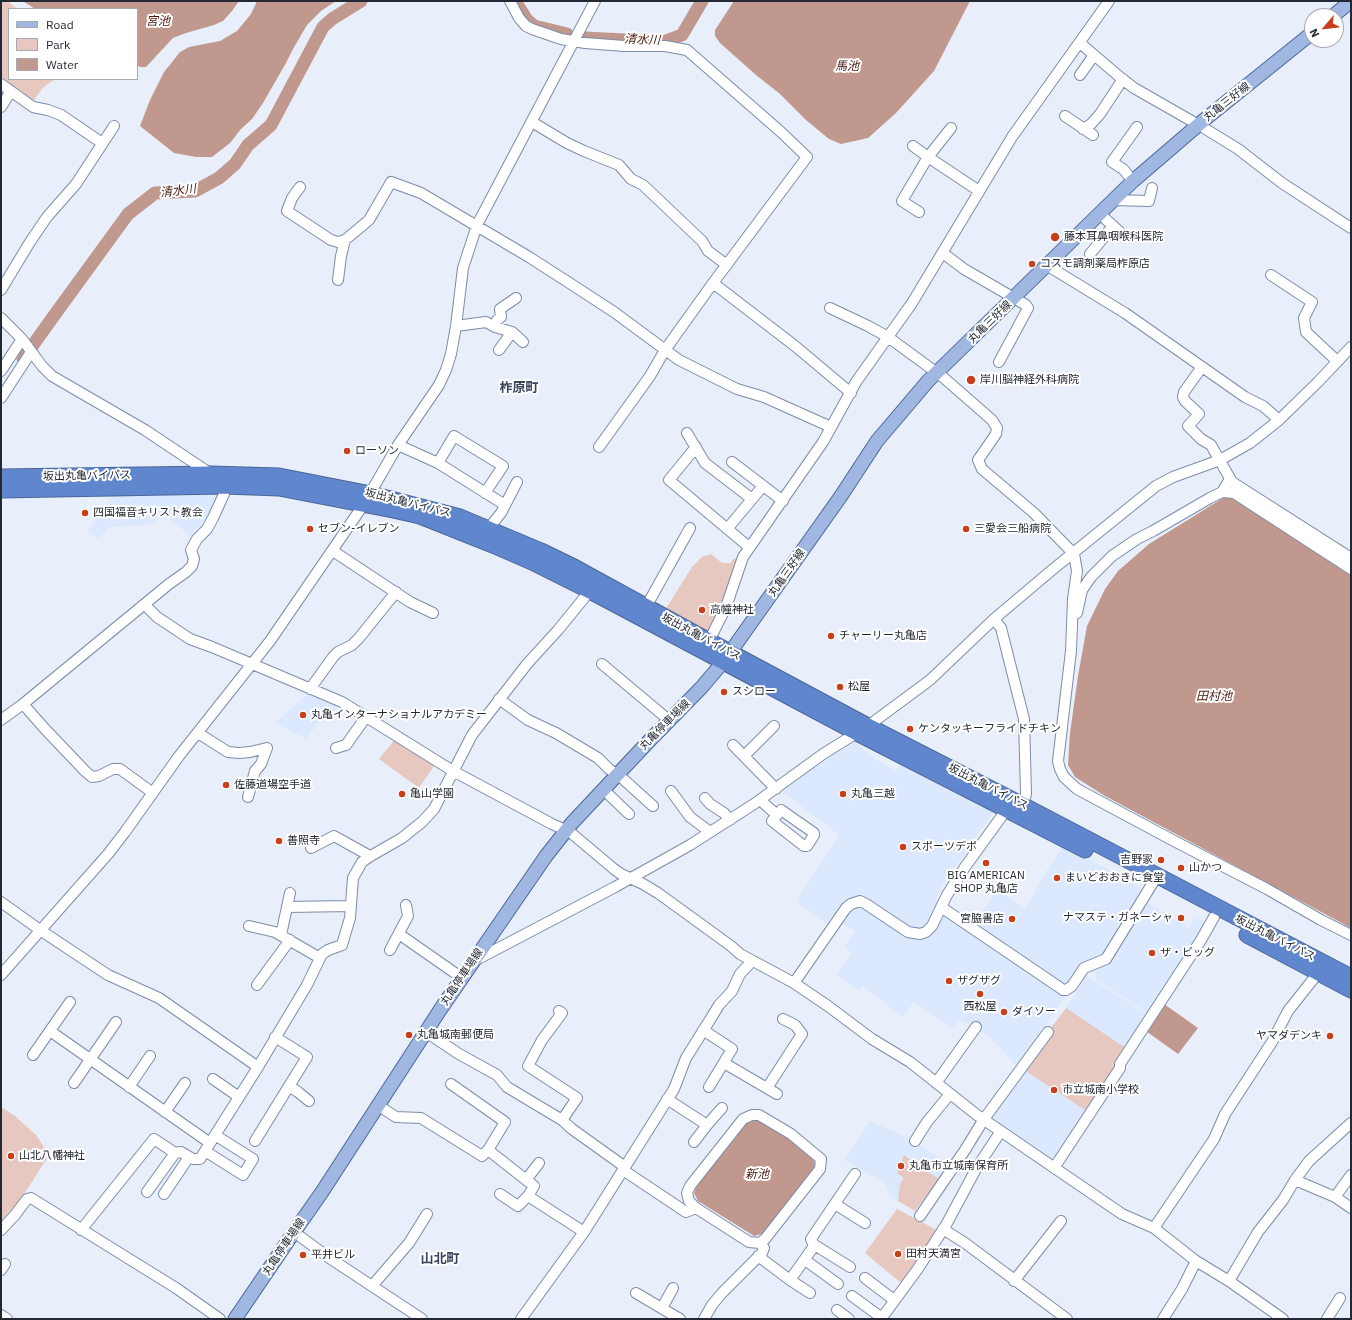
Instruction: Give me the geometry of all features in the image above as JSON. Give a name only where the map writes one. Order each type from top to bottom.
[{"type":"highway","name":"坂出丸亀バイパス","points":[[1,477],[210,474],[279,476],[368,499],[420,516],[532,562],[594,585],[646,607],[709,641],[728,657]]},
{"type":"highway","name":"坂出丸亀バイパス","points":[[1,490],[224,486],[279,488],[368,499],[460,516],[541,551],[594,585],[863,729],[1007,809],[1351,977]]},
{"type":"highway","name":"坂出丸亀バイパス","points":[[863,729],[1023,805],[1214,917],[1351,990]]},
{"type":"main road","points":[[1343,8],[1351,1]]},
{"type":"main road","name":"丸亀三好線","points":[[728,657],[841,496],[877,441],[928,381],[1048,266],[1099,213],[1133,181],[1198,125],[1304,39]]},
{"type":"main road","name":"丸亀停車場線","points":[[235,1319],[322,1192],[472,962],[565,830],[670,721],[728,657]]},
{"type":"street","points":[[510,1],[519,18],[526,26],[561,39],[585,43],[624,46],[665,46],[687,50],[781,132],[807,157],[713,283],[665,350],[650,376],[599,447]]},
{"type":"street","points":[[1,976],[108,854],[179,756],[283,624],[368,499],[398,445],[439,385],[451,354],[463,268],[477,225],[532,122],[573,40],[595,1]]},
{"type":"street","points":[[709,641],[726,607],[743,557],[749,547],[823,442],[856,382],[912,303],[1017,131],[1109,1]]},
{"type":"street","points":[[1080,43],[1134,88],[1238,149],[1282,183],[1351,228]]},
{"type":"street","points":[[1080,75],[1094,55]]},
{"type":"street","points":[[1083,129],[1091,124],[1100,114],[1123,80]]},
{"type":"street","points":[[1,84],[33,107],[48,110],[61,116],[102,143]]},
{"type":"street","points":[[1,107],[11,91]]},
{"type":"street","points":[[1065,116],[1093,135]]},
{"type":"street","points":[[532,122],[567,143],[619,165],[631,179],[643,185],[702,241],[708,251],[727,265]]},
{"type":"street","points":[[1,290],[38,229],[76,184],[114,126]]},
{"type":"street","points":[[1133,181],[1123,169],[1112,162],[1116,150],[1138,127]]},
{"type":"street","points":[[919,212],[902,201],[928,157],[951,128]]},
{"type":"street","points":[[913,146],[979,191]]},
{"type":"street","points":[[300,187],[292,198],[287,211],[331,240],[338,242],[345,240],[369,220],[391,182],[421,193],[477,225],[571,284],[614,312],[679,360],[736,389],[764,397],[831,427]]},
{"type":"street","points":[[1113,200],[1149,201],[1152,188]]},
{"type":"street","points":[[1099,213],[1123,235]]},
{"type":"street","points":[[1090,254],[1113,226]]},
{"type":"street","points":[[338,280],[345,240]]},
{"type":"street","points":[[943,253],[964,269],[1026,305],[1028,308],[999,362]]},
{"type":"street","points":[[1048,266],[1119,309],[1245,397],[1263,406],[1279,420]]},
{"type":"street","points":[[1271,275],[1312,302],[1304,318],[1306,332],[1337,361]]},
{"type":"street","points":[[713,283],[795,346],[850,393]]},
{"type":"street","points":[[495,327],[497,320],[501,317],[500,309],[516,298]]},
{"type":"street","points":[[830,308],[888,337],[937,373],[992,420],[997,428],[996,434],[978,460],[982,469],[1034,513],[1074,554],[1077,571],[1073,599],[1071,650]]},
{"type":"street","points":[[1,318],[22,339],[52,376],[145,430],[210,474]]},
{"type":"street","points":[[456,326],[486,322],[495,327],[512,332],[523,342]]},
{"type":"street","points":[[499,350],[512,332]]},
{"type":"street","points":[[1,371],[22,339]]},
{"type":"street","points":[[472,962],[631,878],[710,832],[776,789],[823,754],[863,729],[930,680],[994,619],[1156,486],[1173,477],[1220,460],[1250,443],[1279,420],[1351,347]]},
{"type":"street","points":[[1,398],[31,352]]},
{"type":"street","points":[[1202,366],[1184,392],[1183,397],[1185,401],[1200,414],[1188,426],[1201,439],[1211,445],[1232,482],[1351,558]]},
{"type":"street","points":[[687,433],[705,463],[752,500]]},
{"type":"street","points":[[438,463],[454,436],[503,466],[485,493]]},
{"type":"street","points":[[398,445],[438,463],[505,505]]},
{"type":"street","points":[[696,447],[669,480],[749,547]]},
{"type":"street","points":[[732,462],[783,500]]},
{"type":"street","points":[[1222,492],[1230,479]]},
{"type":"street","points":[[489,528],[501,513],[517,482]]},
{"type":"street","points":[[1,720],[23,704],[192,566],[194,559],[190,550],[207,529],[213,518],[224,494],[224,486]]},
{"type":"street","points":[[727,529],[763,486]]},
{"type":"street","points":[[1351,568],[1234,493],[1222,492],[1123,547],[1091,577],[1082,590],[1071,650],[1058,761],[1060,769],[1070,784],[1077,789],[1267,889],[1318,919],[1351,935]]},
{"type":"street","points":[[646,607],[690,528]]},
{"type":"street","points":[[333,550],[410,602],[433,613]]},
{"type":"street","points":[[81,1230],[154,1140],[175,1153],[180,1152],[189,1158],[200,1159],[258,1067],[322,954],[342,945],[350,918],[353,878],[362,862],[402,838],[422,822],[434,809],[472,735],[527,664],[558,630],[594,585]]},
{"type":"street","points":[[310,689],[333,657],[338,652],[352,645],[359,638],[396,592]]},
{"type":"street","points":[[145,605],[157,617],[190,639],[342,702],[454,771],[570,832],[614,869],[658,893],[752,962],[794,983],[872,1039],[910,1062],[950,1094],[1054,1168],[1122,1214],[1154,1228],[1196,1261],[1229,1281],[1263,1307],[1283,1319]]},
{"type":"street","points":[[994,619],[1001,628],[1024,719],[1026,794],[1023,805]]},
{"type":"street","points":[[602,664],[670,721]]},
{"type":"street","points":[[499,700],[528,720],[556,733],[598,758],[653,806]]},
{"type":"street","points":[[23,704],[92,777],[99,776],[112,768],[120,769],[153,793]]},
{"type":"street","points":[[336,748],[346,745],[366,717]]},
{"type":"street","points":[[744,756],[774,726]]},
{"type":"street","points":[[198,733],[228,752],[250,752],[267,748],[261,764],[255,771],[248,797]]},
{"type":"street","points":[[733,745],[776,789]]},
{"type":"street","points":[[603,789],[629,814]]},
{"type":"street","points":[[671,792],[690,817],[710,832]]},
{"type":"street","points":[[705,798],[710,804],[724,813],[730,820]]},
{"type":"street","points":[[760,800],[776,815]]},
{"type":"street","points":[[794,983],[846,908],[851,904],[860,901],[908,932],[920,934],[926,932],[932,926],[941,907],[965,868],[1007,809]]},
{"type":"street","points":[[311,848],[334,836],[370,856]]},
{"type":"street","points":[[941,907],[1063,990],[1066,990],[1070,989],[1084,968],[1106,959],[1154,881]]},
{"type":"street","points":[[281,935],[290,893]]},
{"type":"street","points":[[1,902],[108,975],[159,998],[258,1067]]},
{"type":"street","points":[[390,950],[408,916],[406,904]]},
{"type":"street","points":[[287,907],[350,906]]},
{"type":"street","points":[[1054,1168],[1120,1068],[1120,1064],[1201,940],[1214,917]]},
{"type":"street","points":[[249,926],[275,932],[320,958]]},
{"type":"street","points":[[399,934],[462,978]]},
{"type":"street","points":[[257,985],[290,940]]},
{"type":"street","points":[[521,1319],[584,1232],[674,1089],[686,1058],[703,1030],[719,1005],[732,991],[740,974],[752,962]]},
{"type":"street","points":[[1154,1228],[1214,1139],[1225,1114],[1272,1042],[1288,1011],[1318,973]]},
{"type":"street","points":[[33,1055],[70,1002]]},
{"type":"street","points":[[559,1011],[562,1013],[542,1040],[528,1066],[577,1098],[562,1120]]},
{"type":"street","points":[[767,1088],[802,1034],[795,1026],[783,1019]]},
{"type":"street","points":[[74,1083],[116,1022]]},
{"type":"street","points":[[936,1083],[976,1027]]},
{"type":"street","points":[[703,1030],[732,1049],[709,1087]]},
{"type":"street","points":[[50,1031],[210,1143]]},
{"type":"street","points":[[426,1032],[459,1054],[497,1075],[507,1087],[562,1120],[624,1169],[686,1212],[696,1208]]},
{"type":"street","points":[[920,1216],[965,1150],[984,1119],[1048,1032]]},
{"type":"street","points":[[255,1141],[307,1057],[275,1037]]},
{"type":"street","points":[[130,1086],[150,1056]]},
{"type":"street","points":[[724,1063],[777,1094]]},
{"type":"street","points":[[212,1079],[239,1097]]},
{"type":"street","points":[[165,1112],[185,1084]]},
{"type":"street","points":[[379,1106],[396,1117],[421,1118],[482,1156],[488,1150],[505,1122],[451,1084]]},
{"type":"street","points":[[289,1086],[309,1101]]},
{"type":"street","points":[[915,1141],[927,1122],[950,1094]]},
{"type":"street","points":[[667,1099],[707,1125]]},
{"type":"street","points":[[694,1142],[722,1108]]},
{"type":"street","points":[[704,1319],[712,1305],[722,1293],[762,1253],[764,1248],[760,1243],[749,1242],[696,1208],[689,1201],[687,1193],[690,1186],[742,1118],[752,1115],[759,1115],[791,1134],[821,1159],[820,1169],[760,1243]]},
{"type":"street","points":[[1229,1281],[1254,1238],[1283,1200],[1309,1161],[1351,1123]]},
{"type":"street","points":[[852,1296],[881,1318],[917,1270],[943,1229],[976,1169],[1001,1131]]},
{"type":"street","points":[[488,1150],[534,1186],[528,1196],[518,1206],[500,1194]]},
{"type":"street","points":[[146,1192],[175,1153]]},
{"type":"street","points":[[164,1194],[189,1158]]},
{"type":"street","points":[[526,1180],[539,1163]]},
{"type":"street","points":[[790,1280],[814,1246],[811,1239],[855,1174]]},
{"type":"street","points":[[1335,1197],[1351,1175]]},
{"type":"street","points":[[1295,1180],[1335,1197],[1351,1208]]},
{"type":"street","points":[[528,1196],[584,1232]]},
{"type":"street","points":[[1,1230],[27,1199],[31,1198],[176,1288],[220,1319]]},
{"type":"street","points":[[835,1204],[865,1223]]},
{"type":"street","points":[[372,1286],[409,1243],[427,1214]]},
{"type":"street","points":[[1014,1281],[1061,1221]]},
{"type":"street","points":[[943,1229],[1067,1319]]},
{"type":"street","points":[[294,1232],[328,1257],[422,1319]]},
{"type":"street","points":[[813,1244],[850,1267]]},
{"type":"street","points":[[758,1256],[810,1293]]},
{"type":"street","points":[[805,1260],[838,1284]]},
{"type":"street","points":[[1163,1319],[1182,1289],[1196,1261]]},
{"type":"street","points":[[865,1278],[894,1300]]},
{"type":"street","points":[[662,1308],[673,1288]]},
{"type":"street","points":[[636,1293],[680,1319]]},
{"type":"street","points":[[1327,1319],[1340,1298]]},
{"type":"street","points":[[837,1310],[848,1319]]},
{"type":"street","points":[[1,1315],[7,1319]]},
{"type":"shaded area","points":[[221,493],[209,516],[190,536],[165,515],[149,525],[108,527],[99,539],[88,531],[113,495]]},
{"type":"shaded area","name":"丸亀インターナショナルアカデミー","points":[[310,692],[338,706],[330,717],[324,714],[307,739],[275,723]]},
{"type":"shaded area","points":[[856,742],[869,755],[895,771],[902,763],[995,810],[941,887],[936,899],[973,925],[998,889],[1025,910],[1046,871],[1062,848],[1089,859],[1153,895],[1148,903],[1189,928],[1195,918],[1204,922],[1202,931],[1150,1014],[1095,979],[1097,974],[1086,970],[1016,1066],[994,1041],[976,1027],[960,1020],[953,1028],[914,1002],[902,1017],[863,986],[859,991],[836,974],[852,954],[844,947],[855,932],[832,916],[826,923],[796,902],[839,835],[779,789]]},
{"type":"shaded area","name":"市立城南小学校","points":[[1087,976],[1150,1016],[1198,1028],[1178,1054],[1145,1031],[1054,1162],[987,1116],[1066,1008]]},
{"type":"shaded area","name":"丸亀市立城南保育所","points":[[870,1121],[912,1139],[949,1165],[915,1211],[890,1196],[886,1187],[887,1184],[847,1162],[845,1159]]},
{"type":"green space","points":[[1,1],[8,1],[16,8],[8,8],[8,80],[54,80],[42,89],[32,103],[1,82]]},
{"type":"green space","points":[[711,554],[722,563],[730,563],[734,558],[739,561],[724,605],[709,633],[665,610],[692,567],[702,557]]},
{"type":"green space","points":[[396,738],[436,763],[419,788],[379,759]]},
{"type":"green space","points":[[1066,1008],[1127,1049],[1088,1112],[1021,1068]]},
{"type":"green space","points":[[1,1107],[15,1116],[36,1135],[49,1155],[21,1199],[1,1221]]},
{"type":"green space","points":[[904,1155],[939,1179],[915,1211],[898,1201],[900,1184],[904,1178],[897,1173]]},
{"type":"green space","points":[[897,1209],[937,1230],[901,1283],[865,1253]]},
{"type":"water","name":"宮池","points":[[23,1],[239,1],[223,21],[173,38],[146,67],[138,66],[138,8],[34,8]]},
{"type":"water","points":[[257,1],[336,1],[321,11],[307,25],[263,103],[252,119],[241,129],[230,143],[212,157],[196,157],[174,153],[140,126],[150,100],[164,72],[180,52],[189,47],[220,41],[237,31],[251,14]]},
{"type":"water","name":"馬池","points":[[734,1],[970,1],[934,71],[896,113],[868,138],[841,144],[829,139],[806,120],[780,94],[720,43],[715,36],[715,30]]},
{"type":"water","name":"田村池","points":[[1230,495],[1351,572],[1351,928],[1105,796],[1075,777],[1068,765],[1070,733],[1087,626],[1105,589],[1118,571],[1149,544]]},
{"type":"water","points":[[1164,1004],[1198,1028],[1178,1054],[1146,1031]]},
{"type":"water","name":"新池","points":[[757,1118],[786,1135],[813,1159],[815,1164],[813,1171],[762,1234],[754,1236],[698,1201],[694,1193],[703,1177],[747,1121]]},
{"type":"waterway","name":"清水川","points":[[23,359],[128,214],[155,193],[195,191],[219,178],[235,164],[248,145],[271,125],[323,27],[332,19],[361,1]]},
{"type":"waterway","name":"清水川","points":[[515,1],[527,20],[534,26],[567,34]]},
{"type":"waterway","name":"清水川","points":[[585,38],[663,42],[682,35],[702,1]]},
{"type":"place","name":"藤本耳鼻咽喉科医院","points":[[1055,237]]},
{"type":"place","name":"コスモ調剤薬局柞原店","points":[[1032,264]]},
{"type":"place","name":"岸川脳神経外科病院","points":[[971,380]]},
{"type":"place","name":"ローソン","points":[[347,451]]},
{"type":"place","name":"四国福音キリスト教会","points":[[85,513]]},
{"type":"place","name":"セブン-イレブン","points":[[310,529]]},
{"type":"place","name":"三愛会三船病院","points":[[966,529]]},
{"type":"place","name":"高幢神社","points":[[702,610]]},
{"type":"place","name":"チャーリー丸亀店","points":[[831,636]]},
{"type":"place","name":"松屋","points":[[840,687]]},
{"type":"place","name":"スシロー","points":[[724,692]]},
{"type":"place","name":"丸亀インターナショナルアカデミー","points":[[303,715]]},
{"type":"place","name":"ケンタッキーフライドチキン","points":[[910,729]]},
{"type":"place","name":"佐藤道場空手道","points":[[226,785]]},
{"type":"place","name":"亀山学園","points":[[402,794]]},
{"type":"place","name":"丸亀三越","points":[[843,794]]},
{"type":"place","name":"善照寺","points":[[279,841]]},
{"type":"place","name":"スポーツデポ","points":[[903,847]]},
{"type":"place","name":"吉野家","points":[[1161,860]]},
{"type":"place","name":"BIG AMERICAN SHOP 丸亀店","points":[[986,863]]},
{"type":"place","name":"山かつ","points":[[1181,868]]},
{"type":"place","name":"まいどおおきに食堂","points":[[1057,878]]},
{"type":"place","name":"ナマステ・ガネーシャ","points":[[1181,918]]},
{"type":"place","name":"宮脇書店","points":[[1012,919]]},
{"type":"place","name":"ザ・ビッグ","points":[[1152,953]]},
{"type":"place","name":"ザグザグ","points":[[949,981]]},
{"type":"place","name":"西松屋","points":[[980,994]]},
{"type":"place","name":"ダイソー","points":[[1004,1012]]},
{"type":"place","name":"丸亀城南郵便局","points":[[409,1035]]},
{"type":"place","name":"ヤマダデンキ","points":[[1330,1036]]},
{"type":"place","name":"市立城南小学校","points":[[1054,1090]]},
{"type":"place","name":"山北八幡神社","points":[[11,1156]]},
{"type":"place","name":"丸亀市立城南保育所","points":[[901,1166]]},
{"type":"place","name":"田村天満宮","points":[[898,1254]]},
{"type":"place","name":"平井ビル","points":[[303,1255]]},
{"type":"district","name":"柞原町","points":[[519,388]]},
{"type":"district","name":"山北町","points":[[440,1259]]}]
